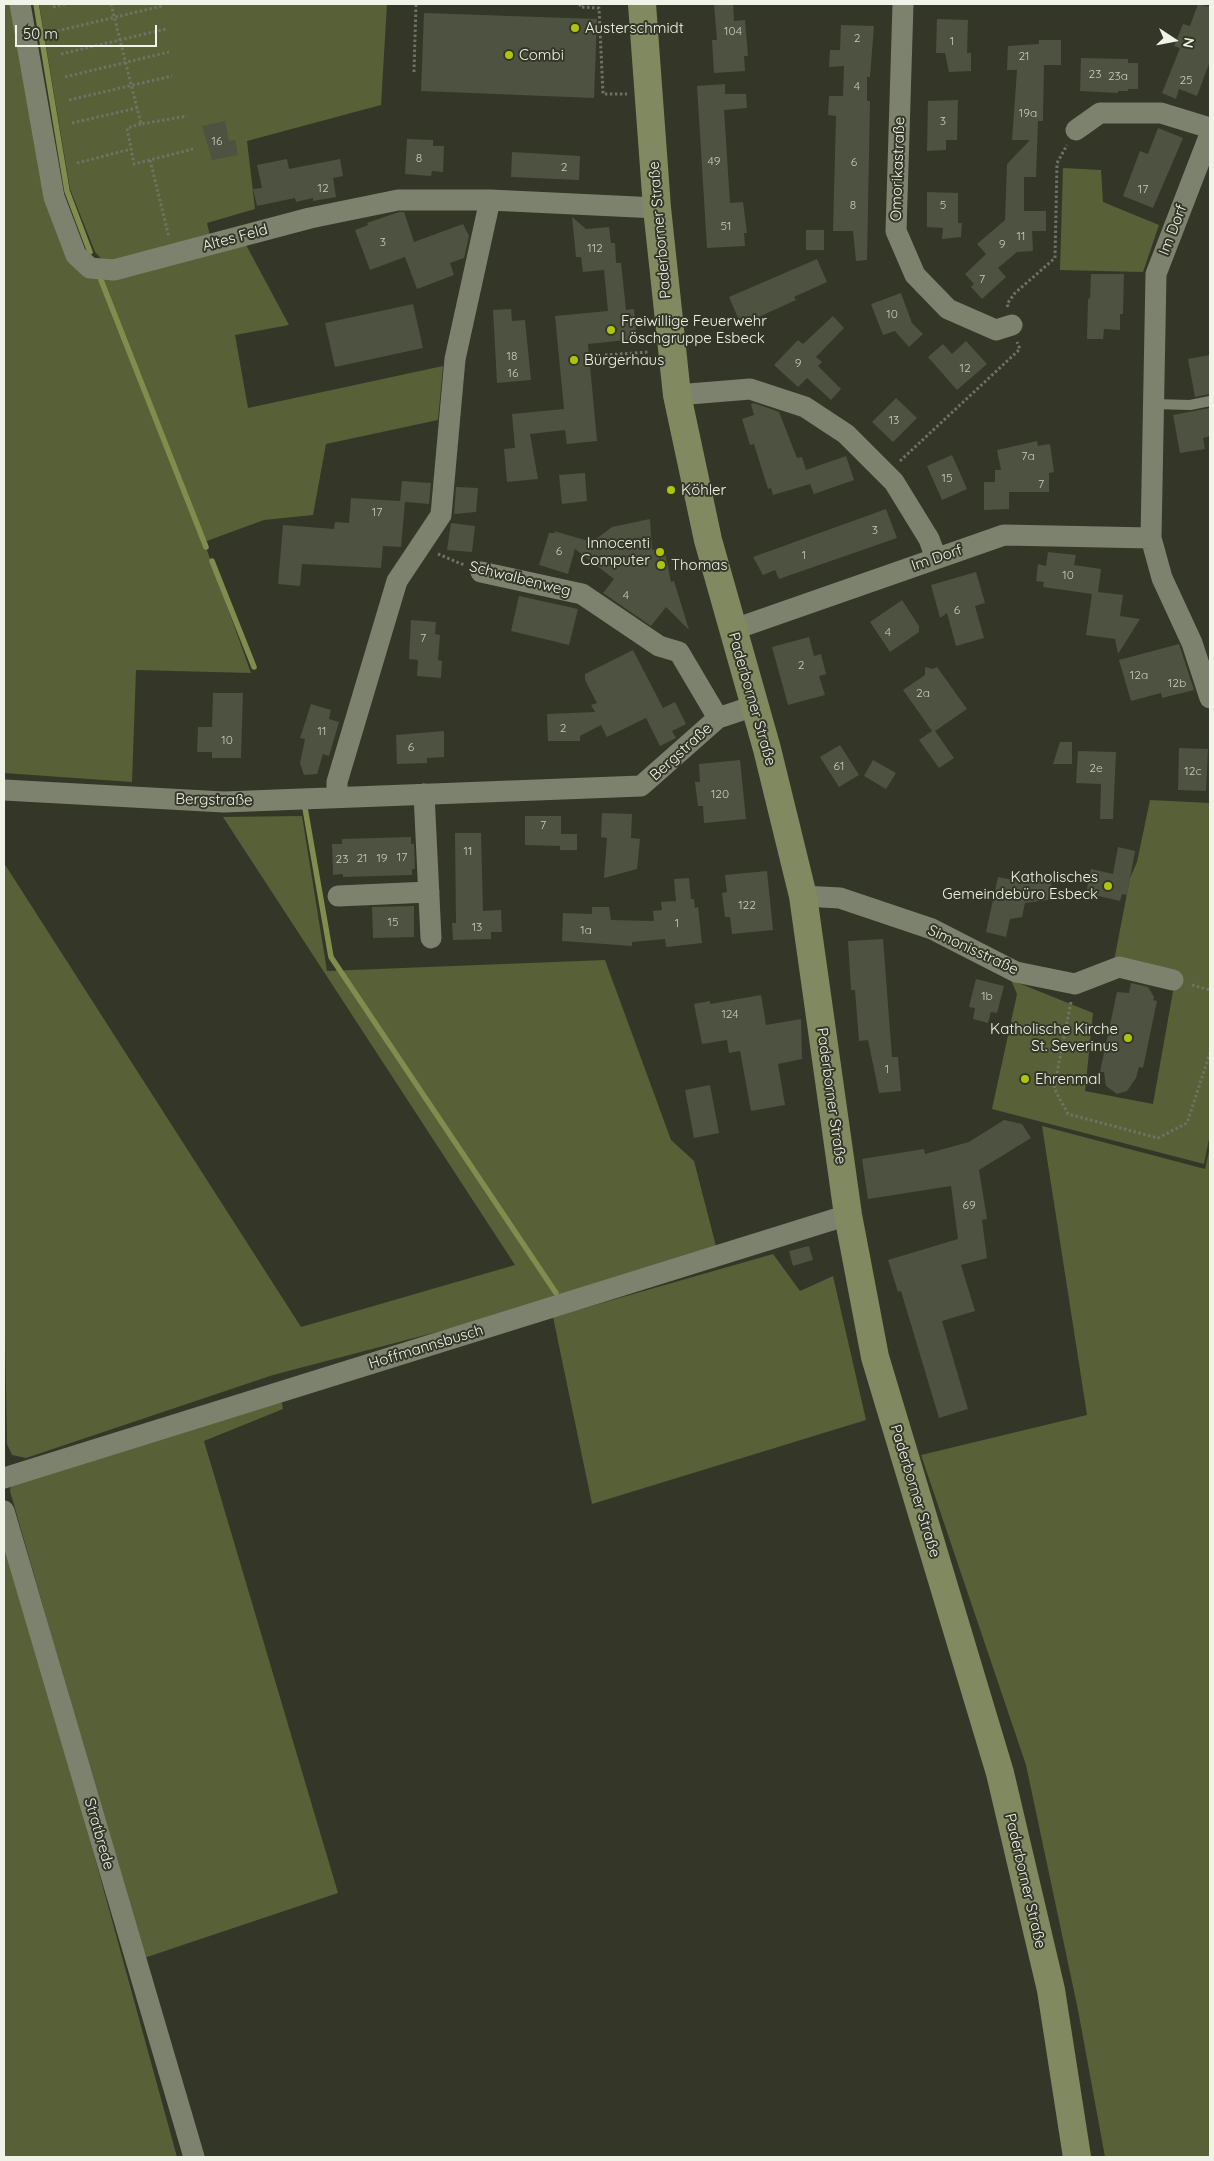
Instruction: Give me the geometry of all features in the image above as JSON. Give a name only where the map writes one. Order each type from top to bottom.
[{"type":"main road","name":"Paderborner Straße","points":[[640,10],[656,208],[676,396],[708,540],[754,706],[803,896],[848,1215],[875,1357],[1000,1773],[1051,1990],[1077,2157]]},
{"type":"street","name":"Altes Feld","points":[[20,4],[54,198],[76,256],[90,268],[114,270],[310,218],[398,200],[490,200],[656,208]]},
{"type":"street","name":"Omorikastraße","points":[[903,4],[896,231],[915,275],[948,309],[996,330],[1012,325]]},
{"type":"street","points":[[1076,130],[1100,113],[1162,113],[1210,128]]},
{"type":"street","name":"Im Dorf","points":[[1210,134],[1156,274],[1151,538],[1162,578],[1192,643],[1210,698]]},
{"type":"street","points":[[337,796],[337,782],[397,581],[441,515],[455,359],[490,200]]},
{"type":"street","points":[[676,396],[750,389],[806,407],[846,434],[894,482],[929,539],[936,558]]},
{"type":"street","name":"Im Dorf","points":[[732,630],[1004,535],[1151,538]]},
{"type":"street","name":"Schwalbenweg","points":[[481,572],[582,594],[659,646],[679,652],[718,718]]},
{"type":"street","name":"Bergstraße","points":[[4,790],[224,802],[337,796],[641,786],[718,718],[754,706]]},
{"type":"street","points":[[424,794],[431,938]]},
{"type":"street","points":[[338,896],[429,892]]},
{"type":"street","name":"Simonisstraße","points":[[803,896],[840,898],[932,930],[1016,972],[1074,984]]},
{"type":"street","points":[[1074,984],[1119,967],[1173,980]]},
{"type":"street","name":"Hoffmannsbusch","points":[[4,1478],[848,1215]]},
{"type":"street","name":"Stratbrede","points":[[4,1511],[194,2157]]},
{"type":"lane","points":[[1154,404],[1190,405],[1210,401]]},
{"type":"path","points":[[53,7],[66,4]]},
{"type":"path","points":[[111,4],[140,124]]},
{"type":"path","points":[[414,72],[416,4]]},
{"type":"path","points":[[580,4],[580,7],[599,8],[603,94],[648,94]]},
{"type":"path","points":[[57,30],[162,6]]},
{"type":"path","points":[[61,54],[166,29]]},
{"type":"path","points":[[65,77],[169,52]]},
{"type":"path","points":[[68,100],[172,76]]},
{"type":"path","points":[[72,123],[136,108]]},
{"type":"path","points":[[187,116],[127,128],[134,164],[193,149]]},
{"type":"path","points":[[886,474],[1020,349],[1007,304],[1015,293],[1055,258],[1056,163],[1076,130]]},
{"type":"path","points":[[77,163],[131,149]]},
{"type":"path","points":[[150,160],[174,254]]},
{"type":"path","points":[[605,355],[647,353]]},
{"type":"path","name":"Schwalbenweg","points":[[421,547],[481,572]]},
{"type":"path","points":[[1074,984],[1054,1088],[1068,1114],[1158,1138],[1187,1122],[1210,1053]]},
{"type":"green space","points":[[4,4],[16,4],[51,204],[91,277],[245,243],[289,325],[235,335],[248,408],[443,366],[438,420],[326,444],[313,515],[264,520],[204,542],[251,673],[136,670],[132,782],[4,773]]},
{"type":"green space","points":[[39,4],[387,4],[381,105],[247,141],[255,209],[207,223],[211,240],[105,263],[95,252],[70,189]]},
{"type":"green space","points":[[1063,168],[1101,170],[1103,202],[1159,225],[1143,272],[1060,270]]},
{"type":"green space","points":[[1150,800],[1210,803],[1210,1134],[1204,1164],[992,1109],[1017,994],[1011,980],[1093,1013],[1085,1091],[1153,1104],[1175,980],[1113,966],[1130,878],[1137,862]]},
{"type":"green space","points":[[302,816],[327,971],[605,960],[671,1140],[694,1161],[717,1250],[528,1308],[273,1375],[26,1458],[12,1455],[7,1444],[4,1280],[4,863],[301,1327],[515,1265],[223,817]]},
{"type":"green space","points":[[1042,1126],[1205,1169],[1210,1147],[1210,2157],[1105,2157],[1078,2010],[1026,1765],[921,1455],[1087,1415]]},
{"type":"green space","points":[[773,1254],[800,1291],[833,1276],[866,1420],[592,1504],[553,1317]]},
{"type":"green space","points":[[281,1398],[283,1409],[204,1441],[338,1893],[144,1958],[10,1491],[11,1484]]},
{"type":"green space","points":[[4,1527],[177,2157],[4,2157]]},
{"type":"building","points":[[714,4],[733,4],[734,21],[745,20],[748,56],[744,56],[745,71],[714,73],[712,40],[717,40]]},
{"type":"building","points":[[1198,4],[1210,7],[1210,61],[1197,96],[1179,89],[1176,99],[1162,93],[1180,48],[1174,46],[1183,24],[1190,26]]},
{"type":"building","name":"Combi","points":[[424,13],[597,19],[594,98],[421,91]]},
{"type":"building","points":[[937,19],[968,20],[967,53],[971,53],[971,71],[949,72],[945,53],[936,53]]},
{"type":"building","points":[[841,25],[874,26],[870,77],[867,77],[867,101],[870,101],[867,260],[856,261],[853,231],[833,231],[836,116],[828,115],[829,96],[843,96],[844,66],[829,67],[830,50],[840,50]]},
{"type":"building","points":[[1039,40],[1061,40],[1061,65],[1044,65],[1043,121],[1038,121],[1036,177],[1024,177],[1024,211],[1046,211],[1046,231],[1032,231],[1033,251],[1017,252],[998,268],[1006,277],[982,299],[971,287],[974,284],[965,274],[986,254],[977,244],[1005,220],[1007,164],[1030,140],[1012,140],[1017,70],[1007,70],[1008,46],[1039,44]]},
{"type":"building","points":[[1081,58],[1128,59],[1128,63],[1138,63],[1138,89],[1118,91],[1118,93],[1080,91]]},
{"type":"building","points":[[725,84],[725,94],[746,94],[747,108],[724,110],[730,203],[743,202],[747,233],[744,233],[745,246],[707,248],[697,86]]},
{"type":"building","points":[[958,100],[957,140],[946,140],[946,150],[927,151],[928,101]]},
{"type":"building","points":[[225,121],[229,141],[235,140],[238,155],[212,160],[202,126]]},
{"type":"building","points":[[1158,128],[1183,138],[1153,208],[1123,196],[1140,151],[1148,154]]},
{"type":"building","points":[[407,139],[433,140],[433,146],[444,146],[443,172],[432,171],[431,176],[405,174]]},
{"type":"building","points":[[512,152],[580,156],[579,180],[511,177]]},
{"type":"building","points":[[287,159],[289,169],[340,159],[343,176],[333,178],[336,197],[313,201],[313,198],[296,202],[295,198],[257,206],[253,189],[262,188],[257,165]]},
{"type":"building","points":[[927,192],[958,193],[958,223],[962,223],[961,237],[942,239],[943,228],[927,227]]},
{"type":"building","points":[[404,212],[414,242],[463,224],[469,236],[464,258],[450,263],[454,275],[417,289],[405,257],[370,270],[355,230],[368,225],[367,223]]},
{"type":"building","points":[[572,217],[586,229],[609,227],[611,243],[615,243],[616,263],[621,263],[626,310],[634,309],[637,339],[588,344],[597,441],[567,444],[565,430],[530,434],[538,479],[507,482],[504,449],[515,448],[512,414],[564,409],[555,316],[608,311],[604,270],[583,272],[581,257],[576,257]]},
{"type":"building","points":[[806,230],[824,230],[824,250],[806,250]]},
{"type":"building","points":[[817,259],[827,282],[794,297],[796,300],[741,325],[729,297]]},
{"type":"building","points":[[1091,274],[1124,274],[1123,314],[1120,314],[1120,330],[1104,329],[1103,339],[1087,339]]},
{"type":"building","points":[[901,293],[912,323],[923,334],[909,347],[895,331],[883,335],[871,304]]},
{"type":"building","points":[[413,304],[423,348],[335,367],[325,323]]},
{"type":"building","points":[[511,309],[512,321],[525,320],[531,380],[497,383],[493,310]]},
{"type":"building","points":[[833,316],[844,328],[816,357],[822,362],[818,366],[841,389],[831,400],[807,378],[798,387],[774,365],[798,340],[803,344]]},
{"type":"building","points":[[966,341],[987,364],[957,390],[928,357],[943,344],[952,354]]},
{"type":"building","points":[[1210,355],[1210,394],[1195,397],[1188,359]]},
{"type":"building","points":[[896,398],[917,418],[893,442],[872,422]]},
{"type":"building","points":[[754,403],[779,412],[797,458],[802,457],[806,470],[846,456],[854,480],[814,494],[810,484],[773,495],[771,488],[768,489],[754,444],[750,445],[742,419],[754,415],[751,404]]},
{"type":"building","points":[[1210,408],[1210,436],[1203,438],[1205,449],[1180,453],[1173,415]]},
{"type":"building","points":[[1037,441],[1038,446],[1050,444],[1054,472],[1049,473],[1049,492],[1009,492],[1009,509],[984,510],[984,482],[995,482],[995,470],[1001,470],[997,450]]},
{"type":"building","points":[[952,455],[967,489],[942,500],[927,466]]},
{"type":"building","points":[[585,473],[587,501],[562,504],[559,475]]},
{"type":"building","points":[[402,481],[431,483],[429,504],[405,502],[401,547],[383,546],[381,568],[302,564],[300,586],[278,584],[283,525],[334,529],[335,522],[349,523],[351,498],[400,501]]},
{"type":"building","points":[[456,487],[478,488],[476,512],[454,514]]},
{"type":"building","points":[[886,509],[897,538],[779,579],[775,570],[763,575],[753,557]]},
{"type":"building","points":[[650,519],[652,550],[664,548],[671,582],[674,581],[689,630],[666,607],[651,626],[603,593],[614,579],[575,549],[568,574],[539,565],[549,533],[556,533],[554,531],[592,542],[612,527]]},
{"type":"building","points":[[451,523],[475,526],[472,552],[447,550]]},
{"type":"building","points":[[1048,552],[1076,555],[1074,565],[1101,569],[1098,592],[1123,595],[1120,616],[1140,619],[1118,654],[1115,639],[1086,635],[1092,594],[1043,587],[1044,582],[1036,581],[1038,564],[1046,566]]},
{"type":"building","points":[[976,572],[985,603],[975,606],[984,638],[956,646],[947,613],[940,618],[931,585]]},
{"type":"building","points":[[519,596],[578,609],[569,645],[511,631]]},
{"type":"building","points":[[902,600],[919,626],[919,632],[890,652],[870,622]]},
{"type":"building","points":[[411,620],[436,622],[435,634],[440,635],[438,660],[442,661],[441,678],[417,676],[418,660],[409,659]]},
{"type":"building","points":[[809,637],[814,656],[821,654],[826,674],[819,676],[825,695],[788,705],[772,647]]},
{"type":"building","points":[[1179,644],[1194,690],[1162,698],[1161,693],[1131,701],[1119,660]]},
{"type":"building","points":[[633,650],[663,708],[675,702],[686,724],[672,731],[676,738],[660,746],[646,718],[607,737],[601,725],[580,736],[580,741],[548,741],[547,714],[595,712],[591,705],[597,703],[585,680],[585,674]]},
{"type":"building","points":[[925,667],[933,669],[937,667],[967,709],[935,731],[954,758],[939,768],[919,740],[932,731],[903,690],[925,675]]},
{"type":"building","points":[[213,693],[243,693],[241,758],[212,758],[212,752],[197,752],[198,727],[212,727]]},
{"type":"building","points":[[311,704],[331,710],[329,719],[339,722],[329,756],[323,754],[317,774],[304,775],[300,763],[305,739],[300,738]]},
{"type":"building","points":[[444,731],[444,757],[427,758],[427,763],[397,764],[396,735]]},
{"type":"building","points":[[1060,742],[1072,742],[1072,764],[1053,764]]},
{"type":"building","points":[[840,745],[859,775],[839,787],[820,757]]},
{"type":"building","points":[[1179,748],[1208,749],[1206,791],[1178,790]]},
{"type":"building","points":[[1078,751],[1116,752],[1113,819],[1100,819],[1101,784],[1076,783]]},
{"type":"building","points":[[740,760],[746,819],[704,823],[703,806],[698,806],[695,782],[700,782],[699,764]]},
{"type":"building","points":[[873,760],[896,773],[886,789],[864,776]]},
{"type":"building","points":[[602,813],[632,814],[631,838],[640,839],[637,869],[604,878],[607,838],[601,837]]},
{"type":"building","points":[[525,816],[561,816],[561,834],[577,834],[577,850],[560,850],[560,846],[525,845]]},
{"type":"building","points":[[455,833],[481,833],[483,911],[501,910],[502,932],[491,932],[491,939],[453,940],[452,923],[456,923]]},
{"type":"building","points":[[411,837],[411,844],[414,844],[415,869],[412,869],[412,875],[343,877],[343,874],[333,875],[332,844],[342,844],[342,839]]},
{"type":"building","name":"Katholisches Gemeindebüro Esbeck","points":[[1118,847],[1135,851],[1127,895],[1122,894],[1120,901],[1086,893],[1091,869],[1113,874]]},
{"type":"building","points":[[767,871],[773,930],[732,934],[730,917],[725,917],[722,893],[727,892],[725,875]]},
{"type":"building","points":[[1014,873],[1052,881],[1048,900],[1025,903],[1022,917],[1010,919],[1006,937],[986,932],[998,877],[1013,880]]},
{"type":"building","points":[[689,878],[691,899],[694,899],[695,908],[698,907],[702,943],[666,947],[665,939],[632,942],[632,946],[562,941],[563,913],[592,914],[592,907],[609,907],[611,920],[654,921],[653,911],[662,910],[661,902],[676,901],[674,879]]},
{"type":"building","points":[[414,906],[414,937],[373,938],[372,907]]},
{"type":"building","points":[[883,939],[892,1057],[898,1057],[901,1091],[879,1093],[868,1040],[859,1041],[855,990],[851,990],[848,941]]},
{"type":"building","points":[[976,979],[1004,986],[997,1013],[991,1012],[988,1023],[973,1019],[975,1008],[969,1007]]},
{"type":"building","name":"Katholische Kirche St. Severinus","points":[[1131,983],[1148,987],[1154,997],[1153,1000],[1157,1001],[1143,1068],[1139,1067],[1136,1078],[1127,1091],[1117,1094],[1106,1086],[1104,1072],[1100,1072],[1117,992],[1129,993]]},
{"type":"building","points":[[761,995],[766,1025],[801,1019],[802,1059],[778,1064],[785,1105],[751,1111],[740,1051],[729,1053],[727,1040],[702,1044],[694,1004],[710,1001],[710,1004]]},
{"type":"building","points":[[710,1085],[719,1133],[694,1138],[685,1090]]},
{"type":"building","points":[[1004,1120],[1022,1124],[1031,1138],[979,1170],[987,1219],[982,1220],[987,1258],[961,1265],[975,1311],[942,1321],[968,1409],[939,1418],[901,1291],[898,1292],[888,1260],[958,1239],[951,1186],[868,1199],[862,1159],[924,1149],[925,1154],[969,1142]]},
{"type":"building","points":[[809,1246],[813,1260],[793,1266],[789,1251]]},
{"type":"waterway","points":[[36,4],[67,191],[90,252]]},
{"type":"waterway","points":[[101,280],[206,547]]},
{"type":"waterway","points":[[212,561],[254,667]]},
{"type":"waterway","points":[[305,808],[331,957],[556,1293]]},
{"type":"place","name":"Austerschmidt","points":[[575,28]]},
{"type":"place","name":"Combi","points":[[509,55]]},
{"type":"place","name":"Freiwillige Feuerwehr Löschgruppe Esbeck","points":[[611,330]]},
{"type":"place","name":"Bürgerhaus","points":[[574,360]]},
{"type":"place","name":"Köhler","points":[[671,490]]},
{"type":"place","name":"Innocenti Computer","points":[[660,552]]},
{"type":"place","name":"Thomas","points":[[661,565]]},
{"type":"place","name":"Katholisches Gemeindebüro Esbeck","points":[[1108,886]]},
{"type":"place","name":"Katholische Kirche St. Severinus","points":[[1128,1038]]},
{"type":"place","name":"Ehrenmal","points":[[1025,1079]]}]
